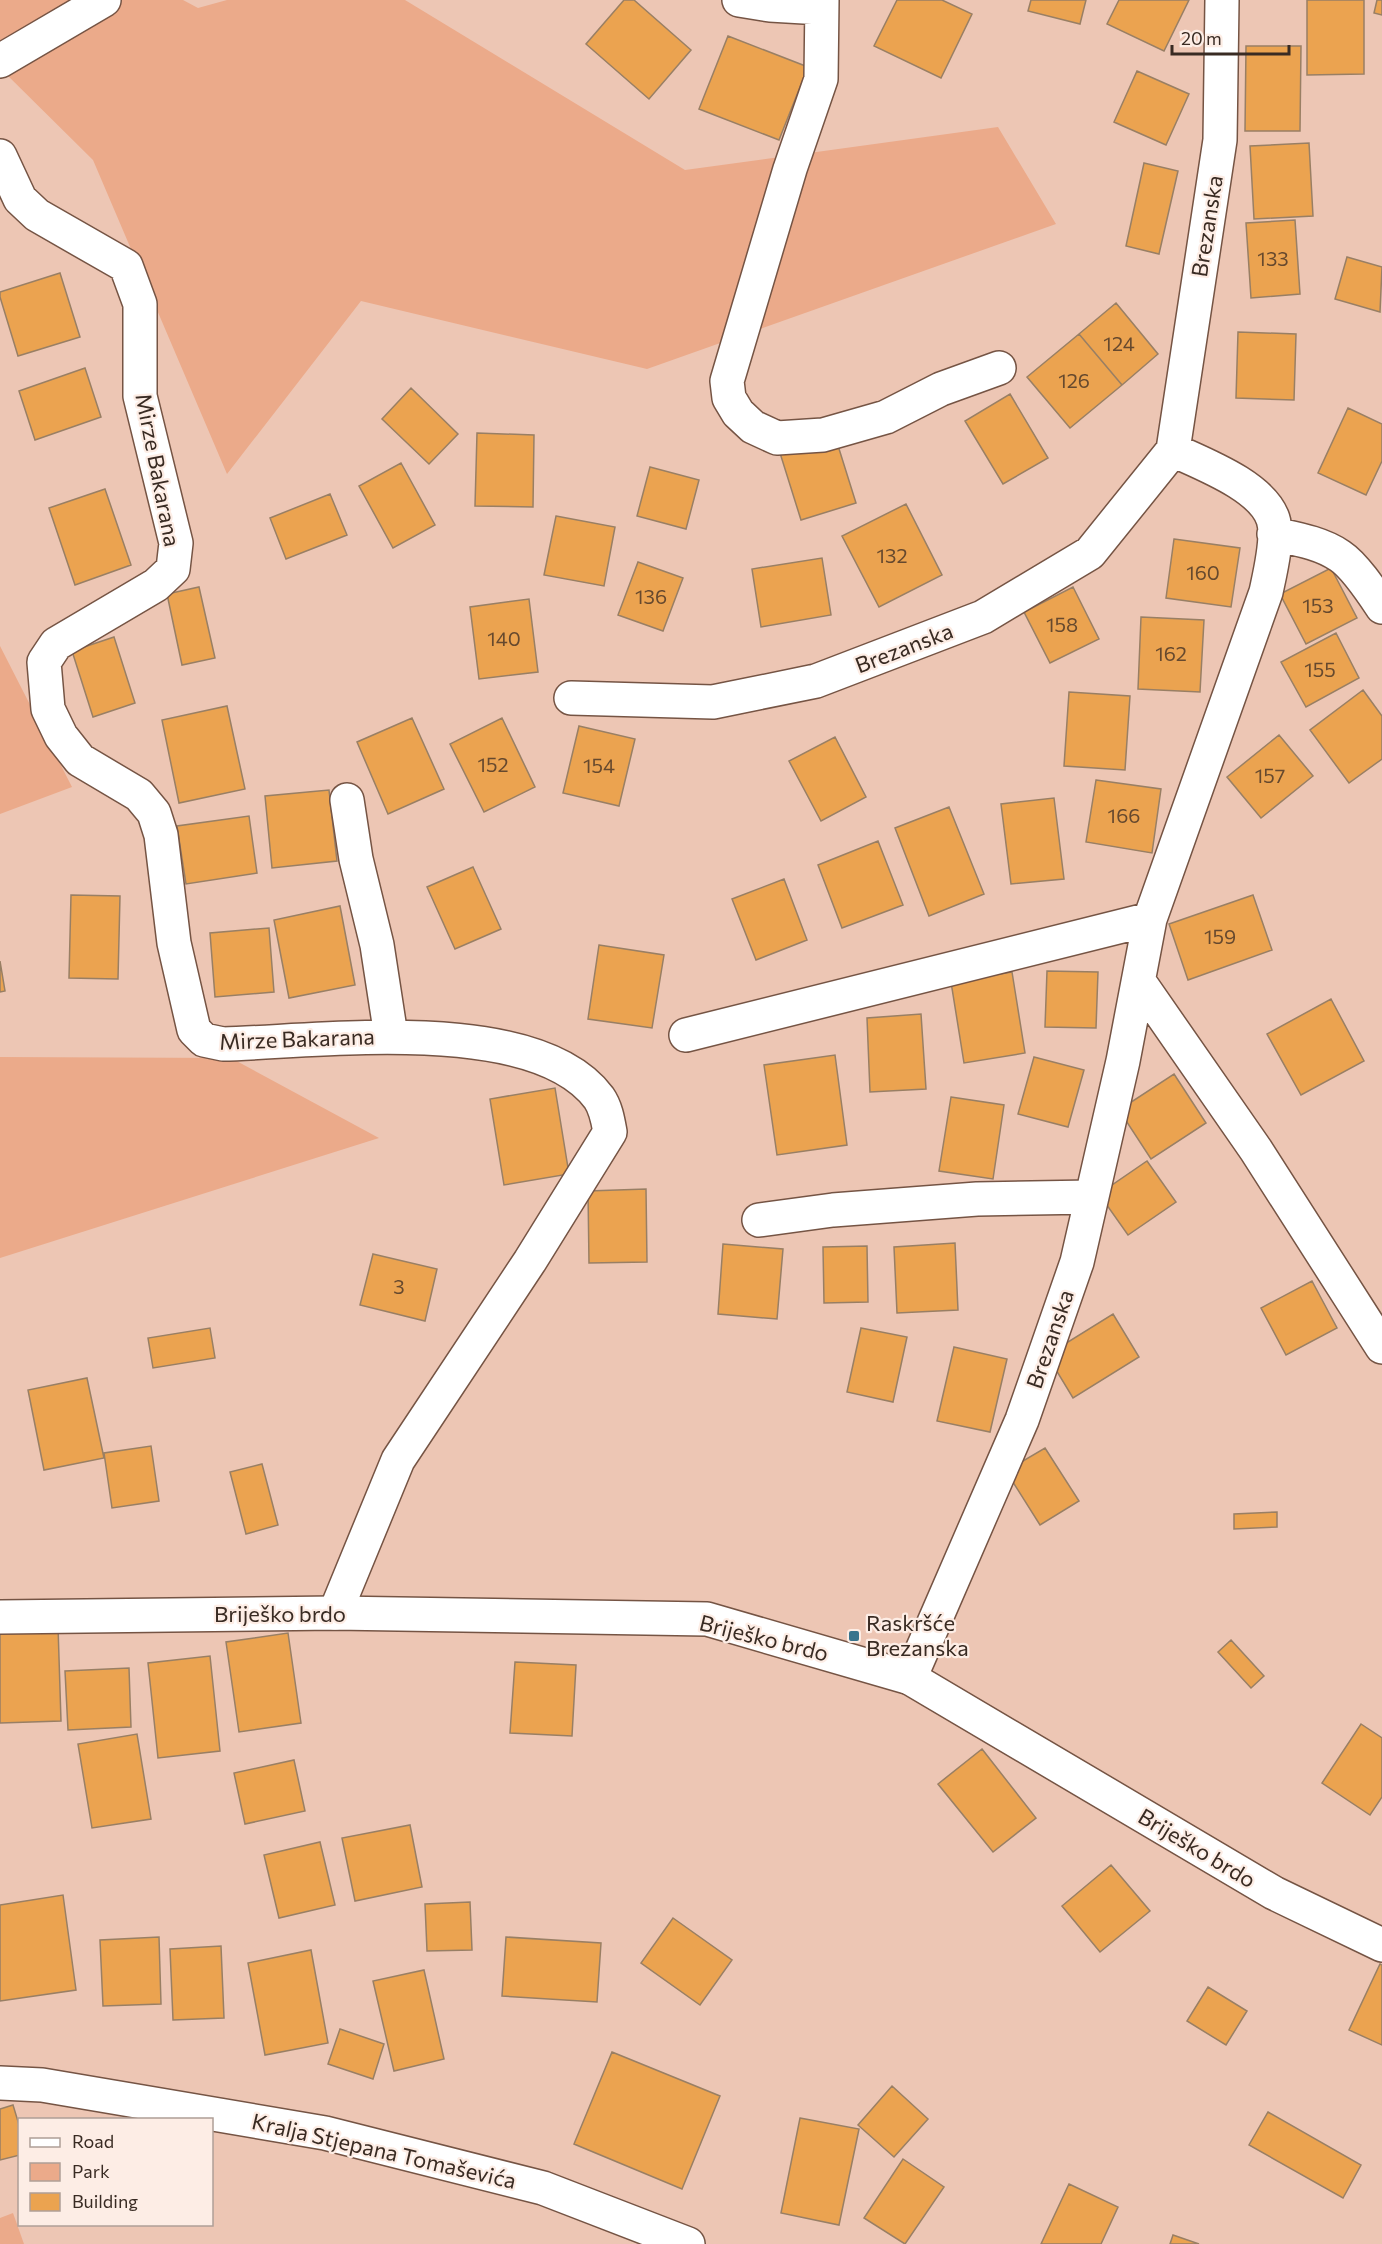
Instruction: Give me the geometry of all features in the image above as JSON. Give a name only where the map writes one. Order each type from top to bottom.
[{"type":"street","points":[[0,61],[104,0]]},
{"type":"street","points":[[739,0],[770,5],[822,4],[821,79],[790,169],[728,381],[729,398],[738,413],[753,427],[777,438],[823,435],[886,417],[941,389],[999,368]]},
{"type":"street","name":"Brezanska","points":[[571,698],[713,702],[816,681],[983,617],[1090,553],[1173,450],[1220,140],[1222,0]]},
{"type":"street","name":"Mirze Bakarana","points":[[0,156],[20,199],[37,215],[126,266],[140,304],[140,396],[176,543],[173,569],[156,585],[56,644],[44,662],[48,709],[61,736],[81,760],[139,795],[154,813],[161,835],[174,943],[194,1030],[204,1040],[223,1044],[391,1036],[484,1044],[528,1052],[570,1072],[599,1098],[610,1132],[530,1261],[398,1460],[335,1613]]},
{"type":"street","name":"Brezanska","points":[[910,1678],[1022,1420],[1077,1262],[1140,983],[1150,919],[1266,592],[1274,550],[1273,519],[1257,495],[1222,473],[1173,450]]},
{"type":"street","points":[[1274,534],[1316,544],[1342,557],[1370,588],[1382,607]]},
{"type":"street","name":"Mirze Bakarana","points":[[347,800],[356,859],[377,945],[391,1036]]},
{"type":"street","points":[[686,1035],[1150,919]]},
{"type":"street","points":[[1140,983],[1256,1150],[1382,1347]]},
{"type":"street","points":[[759,1220],[843,1209],[977,1199],[1092,1197]]},
{"type":"street","name":"Briješko brdo","points":[[0,1617],[335,1613],[707,1619],[910,1678],[1274,1893],[1382,1945]]},
{"type":"street","name":"Kralja Stjepana Tomaševića","points":[[0,2084],[42,2085],[325,2133],[543,2188],[688,2244]]},
{"type":"green space","points":[[0,0],[183,0],[198,8],[227,0],[405,0],[685,170],[998,127],[1056,224],[647,369],[361,301],[227,474],[93,160],[0,68]]},
{"type":"green space","points":[[0,646],[72,787],[0,814]]},
{"type":"green space","points":[[0,1057],[231,1058],[379,1138],[0,1258]]},
{"type":"green space","points":[[13,2213],[24,2244],[0,2244],[0,2218]]},
{"type":"building","points":[[624,0],[634,0],[691,50],[649,99],[586,44]]},
{"type":"building","points":[[897,0],[942,0],[972,14],[941,78],[874,46]]},
{"type":"building","points":[[1031,0],[1086,0],[1080,24],[1028,11]]},
{"type":"building","points":[[1119,0],[1189,0],[1164,51],[1107,24]]},
{"type":"building","points":[[1307,0],[1364,0],[1364,74],[1307,75]]},
{"type":"building","points":[[1377,0],[1382,0],[1382,15],[1374,13]]},
{"type":"building","points":[[728,36],[808,67],[779,140],[699,109]]},
{"type":"building","points":[[1246,46],[1301,46],[1300,131],[1245,131]]},
{"type":"building","points":[[1137,71],[1189,94],[1166,145],[1114,122]]},
{"type":"building","points":[[1309,143],[1313,216],[1254,219],[1250,146]]},
{"type":"building","points":[[1144,163],[1178,171],[1159,254],[1126,246]]},
{"type":"building","points":[[1295,220],[1300,294],[1251,298],[1246,223]]},
{"type":"building","points":[[1347,257],[1382,267],[1380,312],[1335,299]]},
{"type":"building","points":[[60,273],[80,337],[18,356],[0,292]]},
{"type":"building","points":[[1116,303],[1158,354],[1122,385],[1079,334]]},
{"type":"building","points":[[1238,332],[1296,334],[1294,400],[1236,398]]},
{"type":"building","points":[[1079,334],[1122,385],[1070,428],[1027,377]]},
{"type":"building","points":[[85,368],[101,417],[35,440],[19,391]]},
{"type":"building","points":[[411,388],[458,434],[429,464],[382,419]]},
{"type":"building","points":[[1010,394],[1048,458],[1003,484],[965,421]]},
{"type":"building","points":[[1348,408],[1382,424],[1382,461],[1366,495],[1318,473]]},
{"type":"building","points":[[477,433],[534,435],[533,507],[475,506]]},
{"type":"building","points":[[835,436],[856,503],[801,520],[780,453]]},
{"type":"building","points":[[401,463],[435,525],[393,548],[359,486]]},
{"type":"building","points":[[650,467],[699,480],[686,529],[637,516]]},
{"type":"building","points":[[105,489],[131,565],[75,585],[49,508]]},
{"type":"building","points":[[330,494],[347,535],[286,559],[270,518]]},
{"type":"building","points":[[906,504],[942,575],[879,607],[842,536]]},
{"type":"building","points":[[556,516],[615,527],[604,586],[544,575]]},
{"type":"building","points":[[1174,539],[1240,548],[1231,607],[1166,598]]},
{"type":"building","points":[[822,558],[831,615],[761,627],[752,569]]},
{"type":"building","points":[[638,562],[683,578],[663,631],[618,615]]},
{"type":"building","points":[[1331,568],[1357,618],[1306,644],[1280,594]]},
{"type":"building","points":[[199,587],[215,658],[182,665],[167,594]]},
{"type":"building","points":[[1073,587],[1099,639],[1050,663],[1024,612]]},
{"type":"building","points":[[529,599],[538,672],[479,679],[470,607]]},
{"type":"building","points":[[1141,617],[1204,620],[1200,692],[1138,689]]},
{"type":"building","points":[[1336,633],[1359,678],[1306,707],[1281,662]]},
{"type":"building","points":[[114,637],[135,703],[93,717],[72,651]]},
{"type":"building","points":[[1363,690],[1382,716],[1382,759],[1349,783],[1310,730]]},
{"type":"building","points":[[1069,692],[1130,696],[1125,770],[1064,766]]},
{"type":"building","points":[[227,706],[245,789],[179,803],[162,720]]},
{"type":"building","points":[[412,718],[444,789],[388,814],[357,742]]},
{"type":"building","points":[[502,718],[535,787],[484,812],[450,744]]},
{"type":"building","points":[[579,726],[635,739],[619,806],[563,793]]},
{"type":"building","points":[[1279,735],[1313,776],[1261,818],[1227,777]]},
{"type":"building","points":[[835,737],[866,797],[821,821],[789,761]]},
{"type":"building","points":[[1096,780],[1161,789],[1152,853],[1086,842]]},
{"type":"building","points":[[329,790],[337,861],[272,868],[265,796]]},
{"type":"building","points":[[1054,798],[1064,879],[1011,884],[1001,804]]},
{"type":"building","points":[[949,807],[984,894],[929,916],[895,828]]},
{"type":"building","points":[[249,816],[257,873],[186,884],[177,826]]},
{"type":"building","points":[[878,841],[903,905],[842,928],[818,865]]},
{"type":"building","points":[[473,867],[501,929],[455,949],[427,887]]},
{"type":"building","points":[[784,879],[807,940],[756,960],[732,899]]},
{"type":"building","points":[[71,895],[120,896],[118,979],[69,978]]},
{"type":"building","points":[[1253,895],[1272,950],[1188,980],[1169,924]]},
{"type":"building","points":[[340,906],[355,985],[289,998],[274,920]]},
{"type":"building","points":[[269,928],[274,992],[215,997],[210,933]]},
{"type":"building","points":[[599,945],[664,955],[652,1028],[588,1019]]},
{"type":"building","points":[[0,961],[5,991],[0,992]]},
{"type":"building","points":[[1047,971],[1098,972],[1096,1028],[1045,1027]]},
{"type":"building","points":[[1012,972],[1025,1053],[964,1063],[951,982]]},
{"type":"building","points":[[1331,999],[1364,1061],[1301,1095],[1267,1034]]},
{"type":"building","points":[[921,1014],[926,1089],[870,1092],[867,1018]]},
{"type":"building","points":[[835,1055],[847,1145],[777,1155],[764,1065]]},
{"type":"building","points":[[1034,1057],[1084,1070],[1068,1127],[1018,1114]]},
{"type":"building","points":[[1174,1074],[1206,1123],[1151,1159],[1119,1110]]},
{"type":"building","points":[[555,1088],[569,1174],[504,1185],[490,1099]]},
{"type":"building","points":[[951,1097],[1004,1105],[993,1179],[939,1171]]},
{"type":"building","points":[[1147,1161],[1176,1202],[1128,1235],[1099,1194]]},
{"type":"building","points":[[646,1189],[647,1262],[589,1263],[588,1191]]},
{"type":"building","points":[[955,1243],[958,1310],[897,1313],[894,1247]]},
{"type":"building","points":[[723,1244],[783,1249],[777,1319],[718,1314]]},
{"type":"building","points":[[867,1246],[868,1302],[824,1303],[823,1247]]},
{"type":"building","points":[[373,1254],[437,1269],[425,1321],[360,1305]]},
{"type":"building","points":[[1312,1281],[1337,1328],[1286,1355],[1261,1308]]},
{"type":"building","points":[[1113,1314],[1139,1357],[1073,1398],[1047,1355]]},
{"type":"building","points":[[210,1328],[215,1358],[153,1368],[148,1338]]},
{"type":"building","points":[[861,1328],[907,1337],[893,1402],[847,1392]]},
{"type":"building","points":[[954,1347],[1007,1359],[990,1432],[937,1421]]},
{"type":"building","points":[[87,1378],[104,1458],[44,1470],[28,1390]]},
{"type":"building","points":[[151,1446],[159,1501],[112,1508],[104,1453]]},
{"type":"building","points":[[1045,1448],[1079,1501],[1040,1525],[1006,1471]]},
{"type":"building","points":[[262,1464],[278,1525],[246,1534],[230,1472]]},
{"type":"building","points":[[1277,1512],[1277,1527],[1234,1529],[1234,1514]]},
{"type":"building","points":[[58,1626],[61,1721],[0,1723],[0,1628]]},
{"type":"building","points":[[288,1633],[301,1723],[239,1732],[226,1642]]},
{"type":"building","points":[[1231,1640],[1264,1676],[1251,1688],[1218,1652]]},
{"type":"building","points":[[210,1656],[220,1751],[158,1758],[148,1663]]},
{"type":"building","points":[[515,1662],[576,1665],[572,1736],[510,1733]]},
{"type":"building","points":[[129,1668],[131,1727],[68,1730],[65,1671]]},
{"type":"building","points":[[1361,1724],[1382,1738],[1382,1797],[1370,1815],[1322,1783]]},
{"type":"building","points":[[137,1734],[151,1819],[92,1828],[78,1744]]},
{"type":"building","points":[[982,1749],[1036,1818],[993,1852],[938,1784]]},
{"type":"building","points":[[294,1760],[305,1811],[245,1824],[234,1773]]},
{"type":"building","points":[[410,1825],[422,1887],[355,1901],[342,1838]]},
{"type":"building","points":[[320,1842],[335,1905],[279,1918],[264,1855]]},
{"type":"building","points":[[1111,1865],[1150,1911],[1100,1952],[1062,1906]]},
{"type":"building","points":[[63,1895],[76,1990],[0,2001],[0,1905]]},
{"type":"building","points":[[470,1902],[472,1950],[427,1951],[425,1904]]},
{"type":"building","points":[[673,1918],[732,1960],[700,2005],[641,1963]]},
{"type":"building","points":[[159,1937],[161,2004],[103,2006],[100,1940]]},
{"type":"building","points":[[506,1937],[601,1943],[597,2002],[502,1996]]},
{"type":"building","points":[[221,1946],[224,2018],[173,2020],[170,1949]]},
{"type":"building","points":[[311,1950],[328,2043],[265,2055],[248,1963]]},
{"type":"building","points":[[1380,1964],[1382,1965],[1382,2045],[1349,2030]]},
{"type":"building","points":[[424,1970],[444,2059],[394,2071],[373,1981]]},
{"type":"building","points":[[1208,1987],[1247,2011],[1226,2045],[1187,2021]]},
{"type":"building","points":[[340,2029],[384,2044],[373,2079],[328,2064]]},
{"type":"building","points":[[612,2052],[720,2096],[682,2189],[574,2144]]},
{"type":"building","points":[[892,2086],[928,2119],[894,2157],[858,2125]]},
{"type":"building","points":[[13,2105],[18,2121],[18,2156],[0,2160],[0,2109]]},
{"type":"building","points":[[1268,2112],[1361,2165],[1343,2198],[1249,2145]]},
{"type":"building","points":[[800,2118],[859,2129],[839,2225],[781,2213]]},
{"type":"building","points":[[903,2159],[944,2187],[905,2244],[864,2218]]},
{"type":"building","points":[[1069,2184],[1118,2207],[1101,2244],[1041,2244]]},
{"type":"building","points":[[1173,2235],[1199,2244],[1170,2244]]},
{"type":"place","name":"Raskršće Brezanska","points":[[854,1636]]}]
